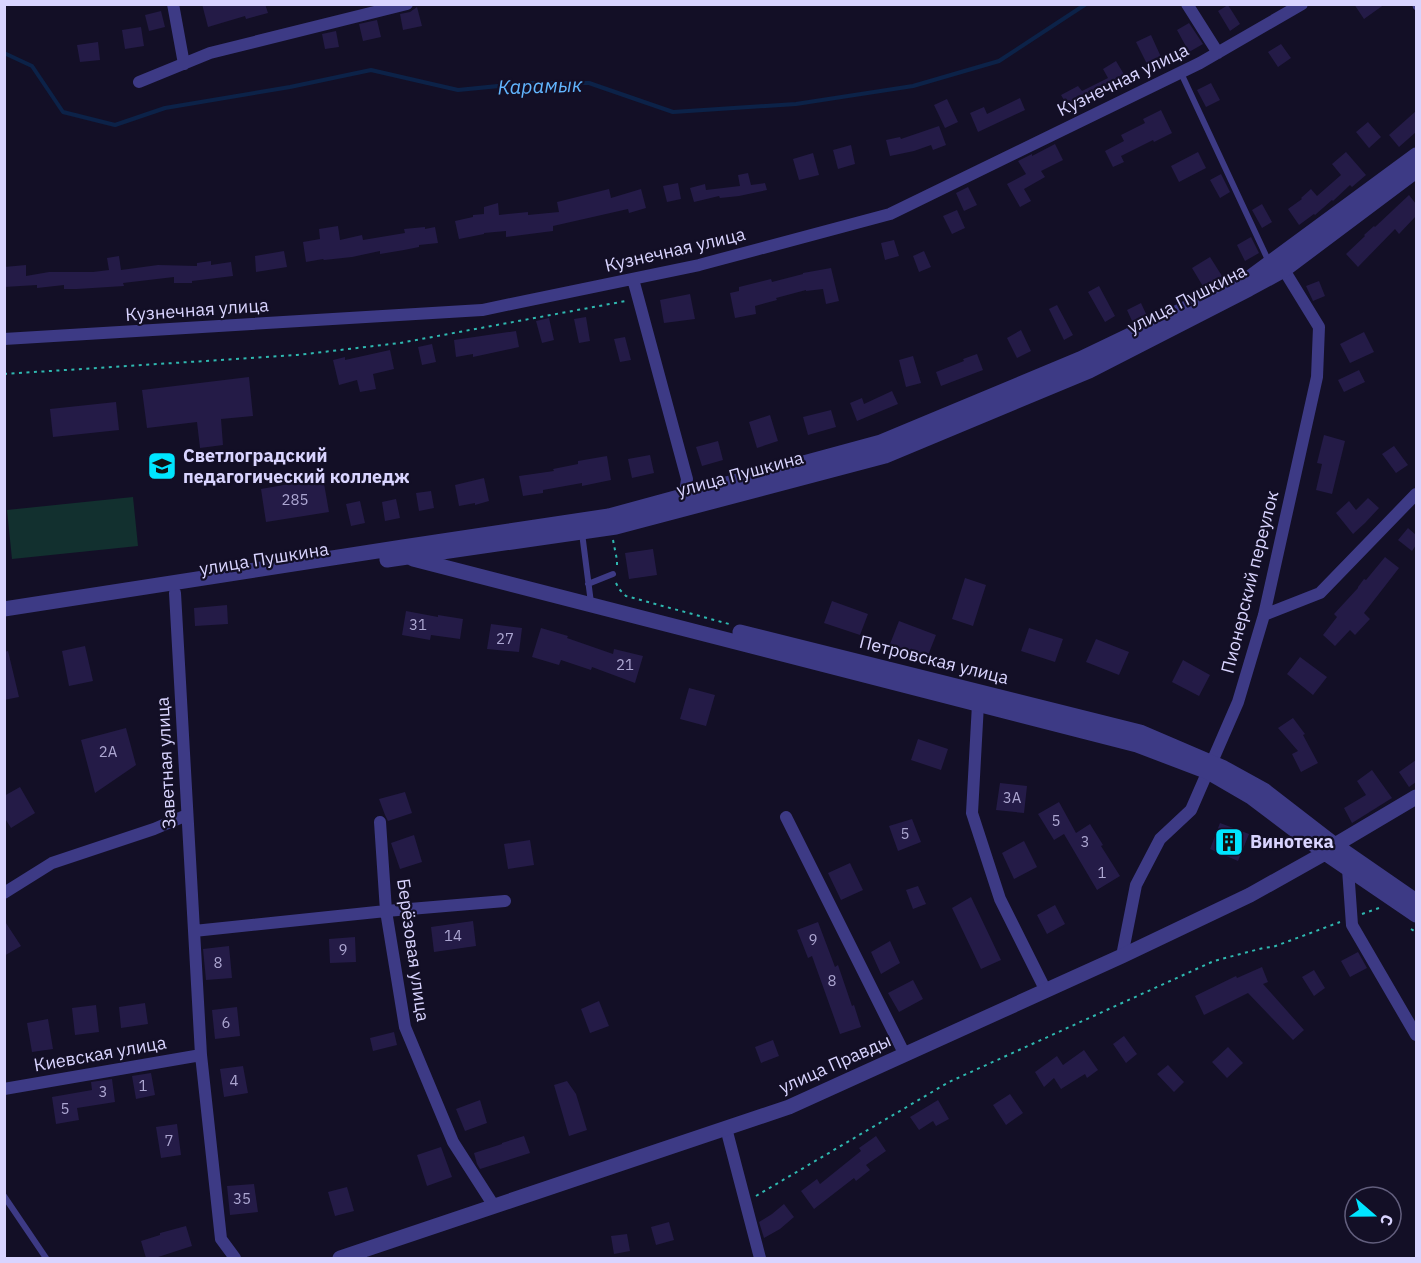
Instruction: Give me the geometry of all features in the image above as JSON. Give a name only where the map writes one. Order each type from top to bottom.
[{"type":"street","points":[[173,4],[184,64]]},
{"type":"street","points":[[139,82],[210,53],[408,4]]},
{"type":"street","points":[[1187,4],[1218,53]]},
{"type":"street","name":"Кузнечная улица","points":[[4,339],[482,310],[699,265],[890,214],[1218,53],[1302,4]]},
{"type":"street","name":"улица Пушкина","points":[[4,619],[175,593],[404,552],[581,526],[616,527],[684,503],[881,442],[1080,359],[1249,278],[1416,155]]},
{"type":"street","name":"улица Пушкина","points":[[684,503],[885,456],[1089,371],[1284,270],[1416,171]]},
{"type":"street","name":"Пионерский переулок","points":[[1122,956],[1136,885],[1160,839],[1191,810],[1238,702],[1264,615],[1317,377],[1319,327],[1284,270]]},
{"type":"street","points":[[633,279],[687,479],[684,503]]},
{"type":"street","points":[[1264,615],[1320,593],[1416,494]]},
{"type":"street","name":"улица Пушкина","points":[[404,552],[428,554],[581,526]]},
{"type":"street","points":[[4,609],[404,552],[590,594],[978,704],[1137,745],[1210,768],[1330,849],[1416,901]]},
{"type":"street","name":"Петровская улица","points":[[428,554],[1140,732],[1210,768]]},
{"type":"street","name":"Заветная улица","points":[[175,593],[201,1055],[221,1239],[235,1258]]},
{"type":"street","points":[[978,704],[972,813],[1000,899],[1046,991]]},
{"type":"street","name":"улица Правды","points":[[340,1258],[789,1107],[1046,991],[1250,895],[1416,797]]},
{"type":"street","points":[[4,893],[52,863],[154,829],[187,815]]},
{"type":"street","points":[[786,817],[905,1055]]},
{"type":"street","name":"Берёзовая улица","points":[[380,822],[386,910],[405,1027],[453,1142],[494,1206]]},
{"type":"street","points":[[1330,849],[1348,869],[1416,915]]},
{"type":"street","points":[[1348,869],[1352,925],[1416,1035]]},
{"type":"street","points":[[194,931],[386,910],[505,901]]},
{"type":"street","name":"Киевская улица","points":[[4,1089],[201,1055]]},
{"type":"street","points":[[726,1128],[760,1258]]},
{"type":"lane","points":[[1180,72],[1270,263],[1284,270]]},
{"type":"lane","points":[[581,526],[590,594]]},
{"type":"lane","points":[[590,594],[613,574]]},
{"type":"lane","points":[[4,1196],[46,1258]]},
{"type":"path","points":[[4,374],[297,355],[400,343],[638,298]]},
{"type":"path","points":[[745,1202],[949,1082],[1214,961],[1273,947],[1379,908]]},
{"type":"green space","points":[[133,497],[138,546],[12,559],[7,510]]},
{"type":"building","points":[[202,4],[265,4],[268,13],[246,19],[245,16],[208,27]]},
{"type":"building","points":[[1354,4],[1385,4],[1364,19]]},
{"type":"building","points":[[1228,5],[1240,24],[1230,31],[1218,11]]},
{"type":"building","points":[[417,7],[422,26],[403,30],[400,14],[410,12]]},
{"type":"building","points":[[161,11],[165,27],[149,31],[145,15]]},
{"type":"building","points":[[377,20],[381,37],[363,41],[359,24]]},
{"type":"building","points":[[1189,23],[1203,44],[1189,52],[1177,30]]},
{"type":"building","points":[[141,27],[144,46],[125,49],[122,30]]},
{"type":"building","points":[[336,31],[339,47],[325,49],[322,34]]},
{"type":"building","points":[[1151,35],[1161,57],[1147,64],[1136,42]]},
{"type":"building","points":[[98,42],[100,60],[80,62],[77,45]]},
{"type":"building","points":[[1281,44],[1291,58],[1278,67],[1268,52]]},
{"type":"building","points":[[1116,61],[1128,81],[1070,110],[1061,95],[1078,86],[1082,91],[1108,78],[1103,69]]},
{"type":"building","points":[[1211,83],[1220,100],[1206,107],[1197,90]]},
{"type":"building","points":[[1020,98],[1025,110],[978,132],[970,113],[984,107],[987,114]]},
{"type":"building","points":[[947,99],[958,122],[945,128],[934,105]]},
{"type":"building","points":[[1161,110],[1172,133],[1121,156],[1124,162],[1113,167],[1105,151],[1124,141],[1121,135],[1145,123],[1143,119]]},
{"type":"building","points":[[1416,111],[1416,132],[1399,147],[1389,135]]},
{"type":"building","points":[[1368,122],[1381,137],[1369,148],[1356,132]]},
{"type":"building","points":[[939,126],[946,145],[933,150],[931,145],[890,156],[886,140],[900,137],[901,139]]},
{"type":"building","points":[[1055,144],[1063,160],[1041,171],[1045,177],[1024,189],[1031,201],[1020,207],[1007,184],[1026,174],[1018,161]]},
{"type":"building","points":[[851,145],[855,164],[838,169],[833,150]]},
{"type":"building","points":[[1198,152],[1206,168],[1179,182],[1171,166]]},
{"type":"building","points":[[1346,152],[1366,175],[1299,225],[1288,209],[1311,189],[1317,196],[1341,175],[1332,164]]},
{"type":"building","points":[[813,153],[819,175],[799,180],[793,159]]},
{"type":"building","points":[[748,173],[751,185],[765,183],[767,190],[739,196],[720,198],[719,196],[694,202],[690,188],[705,184],[706,190],[740,186],[738,175]]},
{"type":"building","points":[[1221,174],[1230,192],[1220,198],[1210,180]]},
{"type":"building","points":[[678,183],[681,199],[667,202],[663,186]]},
{"type":"building","points":[[968,187],[977,205],[964,211],[956,193]]},
{"type":"building","points":[[609,189],[611,198],[641,189],[646,208],[629,213],[628,209],[553,226],[553,231],[506,237],[506,231],[459,239],[455,221],[484,214],[484,207],[498,203],[499,215],[559,212],[557,202]]},
{"type":"building","points":[[1409,195],[1416,204],[1416,216],[1399,234],[1395,229],[1358,267],[1346,254]]},
{"type":"building","points":[[1262,204],[1272,222],[1262,228],[1252,210]]},
{"type":"building","points":[[957,210],[965,228],[952,234],[943,216]]},
{"type":"building","points":[[338,226],[340,240],[362,235],[363,240],[405,233],[404,229],[435,227],[438,243],[380,254],[380,251],[352,257],[306,262],[303,242],[320,239],[319,229]]},
{"type":"building","points":[[1251,237],[1259,253],[1245,261],[1237,245]]},
{"type":"building","points":[[894,240],[899,256],[885,260],[881,243]]},
{"type":"building","points":[[284,251],[287,267],[256,272],[255,256]]},
{"type":"building","points":[[924,251],[931,267],[919,272],[913,256]]},
{"type":"building","points":[[119,256],[121,270],[158,265],[197,266],[197,263],[211,261],[211,265],[231,262],[233,276],[192,281],[192,283],[174,283],[174,277],[123,283],[124,286],[77,289],[64,289],[64,285],[37,288],[37,285],[4,287],[4,267],[26,265],[26,276],[49,272],[93,272],[109,270],[107,258]]},
{"type":"building","points":[[1210,257],[1222,276],[1204,288],[1192,268]]},
{"type":"building","points":[[831,268],[839,301],[826,304],[823,289],[806,290],[755,306],[756,314],[735,318],[730,293],[739,291],[739,287]]},
{"type":"building","points":[[1319,281],[1325,296],[1313,301],[1306,286]]},
{"type":"building","points":[[1099,286],[1115,316],[1105,322],[1088,292]]},
{"type":"building","points":[[690,294],[695,319],[664,323],[660,300]]},
{"type":"building","points":[[1141,303],[1147,316],[1133,323],[1127,310]]},
{"type":"building","points":[[1057,305],[1073,335],[1064,340],[1049,309]]},
{"type":"building","points":[[586,317],[590,341],[579,343],[574,319]]},
{"type":"building","points":[[549,318],[554,340],[542,343],[536,321]]},
{"type":"building","points":[[1021,330],[1031,351],[1017,358],[1007,338]]},
{"type":"building","points":[[516,331],[519,347],[473,357],[473,354],[456,357],[454,340]]},
{"type":"building","points":[[1364,332],[1374,352],[1350,363],[1340,344]]},
{"type":"building","points":[[625,337],[631,360],[620,362],[614,339]]},
{"type":"building","points":[[432,344],[436,362],[422,365],[418,347]]},
{"type":"building","points":[[390,350],[394,369],[373,374],[376,389],[360,392],[357,380],[339,385],[333,360],[345,357],[345,360]]},
{"type":"building","points":[[977,354],[983,370],[941,386],[936,372]]},
{"type":"building","points":[[913,356],[921,383],[906,387],[899,360]]},
{"type":"building","points":[[1359,370],[1365,382],[1344,392],[1338,380]]},
{"type":"building","points":[[249,377],[253,416],[221,419],[223,445],[200,448],[197,422],[147,428],[142,390]]},
{"type":"building","points":[[892,391],[898,404],[857,421],[850,403],[862,398],[864,404]]},
{"type":"building","points":[[116,402],[119,430],[53,437],[50,409]]},
{"type":"building","points":[[831,410],[836,427],[808,435],[803,417]]},
{"type":"building","points":[[770,415],[778,441],[757,448],[749,422]]},
{"type":"building","points":[[1324,435],[1345,441],[1332,494],[1316,490],[1322,464],[1317,463]]},
{"type":"building","points":[[718,441],[723,460],[702,466],[696,447]]},
{"type":"building","points":[[1394,446],[1408,465],[1396,473],[1382,454]]},
{"type":"building","points":[[650,455],[654,473],[632,478],[628,459]]},
{"type":"building","points":[[607,456],[611,480],[543,490],[543,493],[523,496],[519,476],[554,471],[553,469],[578,464],[578,461]]},
{"type":"building","points":[[323,478],[329,512],[266,522],[261,489]]},
{"type":"building","points":[[484,478],[489,501],[459,506],[455,485]]},
{"type":"building","points":[[431,491],[434,508],[419,511],[416,493]]},
{"type":"building","points":[[1368,498],[1379,508],[1353,534],[1336,513],[1349,501],[1356,510]]},
{"type":"building","points":[[396,499],[400,518],[385,521],[382,502]]},
{"type":"building","points":[[360,501],[365,523],[351,526],[346,504]]},
{"type":"building","points":[[1408,528],[1416,535],[1416,545],[1412,551],[1398,540]]},
{"type":"building","points":[[653,549],[657,575],[629,579],[625,553]]},
{"type":"building","points":[[1385,557],[1399,568],[1364,613],[1370,619],[1355,635],[1350,630],[1335,646],[1323,635],[1337,617],[1334,614]]},
{"type":"building","points":[[965,578],[986,585],[973,626],[952,619]]},
{"type":"building","points":[[832,601],[868,614],[860,635],[824,623]]},
{"type":"building","points":[[227,605],[228,624],[195,626],[194,608]]},
{"type":"building","points":[[406,611],[463,619],[460,639],[431,635],[430,640],[402,635]]},
{"type":"building","points":[[899,621],[936,635],[927,658],[890,644]]},
{"type":"building","points":[[491,624],[522,628],[519,652],[487,649]]},
{"type":"building","points":[[541,628],[613,654],[614,649],[643,656],[635,683],[592,667],[591,670],[561,660],[559,665],[532,657]]},
{"type":"building","points":[[1029,628],[1063,639],[1055,662],[1021,651]]},
{"type":"building","points":[[1096,639],[1129,652],[1119,675],[1086,662]]},
{"type":"building","points":[[85,646],[93,681],[69,686],[62,651]]},
{"type":"building","points":[[8,651],[19,697],[4,700],[4,652]]},
{"type":"building","points":[[1300,657],[1327,677],[1313,695],[1287,674]]},
{"type":"building","points":[[1183,660],[1210,675],[1199,696],[1172,682]]},
{"type":"building","points":[[689,688],[715,695],[706,726],[680,719]]},
{"type":"building","points":[[1293,718],[1305,734],[1303,735],[1318,763],[1301,772],[1292,754],[1298,751],[1278,728]]},
{"type":"building","points":[[126,728],[136,765],[95,793],[81,740]]},
{"type":"building","points":[[918,739],[948,749],[941,770],[911,760]]},
{"type":"building","points":[[1416,760],[1416,782],[1409,787],[1399,772]]},
{"type":"building","points":[[1372,770],[1392,798],[1352,823],[1344,808],[1366,795],[1357,781]]},
{"type":"building","points":[[1000,783],[1027,786],[1024,813],[996,810]]},
{"type":"building","points":[[20,787],[35,813],[11,828],[4,817],[4,796]]},
{"type":"building","points":[[405,792],[412,813],[388,821],[379,799]]},
{"type":"building","points":[[1059,802],[1076,833],[1090,824],[1120,876],[1097,890],[1064,834],[1054,840],[1038,814]]},
{"type":"building","points":[[912,819],[921,842],[898,851],[889,826]]},
{"type":"building","name":"Винотека","points":[[1220,823],[1249,834],[1238,861],[1210,849]]},
{"type":"building","points":[[414,835],[422,862],[400,869],[391,843]]},
{"type":"building","points":[[530,840],[534,865],[508,869],[504,844]]},
{"type":"building","points":[[1024,841],[1037,867],[1014,879],[1002,853]]},
{"type":"building","points":[[850,863],[863,890],[841,900],[828,873]]},
{"type":"building","points":[[918,886],[926,904],[913,909],[906,890]]},
{"type":"building","points":[[971,897],[1001,960],[981,969],[952,908]]},
{"type":"building","points":[[1055,905],[1065,924],[1047,934],[1037,915]]},
{"type":"building","points":[[4,920],[21,946],[4,956]]},
{"type":"building","points":[[473,921],[476,946],[434,952],[431,927]]},
{"type":"building","points":[[818,922],[835,967],[838,965],[861,1027],[840,1034],[812,956],[808,958],[797,930]]},
{"type":"building","points":[[355,937],[356,962],[330,963],[329,939]]},
{"type":"building","points":[[890,941],[900,963],[881,974],[871,952]]},
{"type":"building","points":[[229,946],[232,978],[206,980],[203,949]]},
{"type":"building","points":[[1358,952],[1367,968],[1350,977],[1341,961]]},
{"type":"building","points":[[1262,967],[1268,982],[1263,984],[1304,1030],[1293,1040],[1248,993],[1204,1015],[1195,996],[1236,976],[1237,978]]},
{"type":"building","points":[[1314,970],[1325,988],[1314,996],[1302,977]]},
{"type":"building","points":[[913,980],[923,999],[899,1012],[888,993]]},
{"type":"building","points":[[599,1001],[609,1026],[590,1033],[581,1009]]},
{"type":"building","points":[[145,1003],[148,1024],[121,1028],[119,1007]]},
{"type":"building","points":[[96,1005],[99,1032],[75,1035],[72,1008]]},
{"type":"building","points":[[237,1007],[240,1036],[215,1039],[212,1010]]},
{"type":"building","points":[[48,1019],[53,1049],[32,1052],[27,1023]]},
{"type":"building","points":[[394,1032],[397,1045],[373,1051],[370,1038]]},
{"type":"building","points":[[1124,1036],[1137,1054],[1126,1063],[1113,1044]]},
{"type":"building","points":[[773,1040],[779,1056],[761,1063],[755,1047]]},
{"type":"building","points":[[1228,1047],[1243,1063],[1227,1078],[1212,1062]]},
{"type":"building","points":[[1084,1050],[1098,1070],[1087,1078],[1085,1074],[1061,1089],[1054,1078],[1044,1087],[1035,1072],[1057,1056],[1063,1065]]},
{"type":"building","points":[[1168,1065],[1184,1082],[1174,1092],[1157,1074]]},
{"type":"building","points":[[243,1066],[248,1093],[224,1097],[220,1069]]},
{"type":"building","points":[[151,1073],[155,1095],[136,1099],[132,1076]]},
{"type":"building","points":[[112,1079],[115,1102],[77,1108],[79,1120],[56,1124],[52,1097],[92,1090],[91,1082]]},
{"type":"building","points":[[567,1081],[576,1094],[587,1130],[569,1136],[554,1085]]},
{"type":"building","points":[[1010,1094],[1023,1113],[1006,1125],[993,1105]]},
{"type":"building","points":[[480,1100],[487,1123],[465,1131],[456,1109]]},
{"type":"building","points":[[938,1100],[949,1119],[936,1126],[933,1121],[919,1130],[910,1117]]},
{"type":"building","points":[[177,1124],[181,1155],[161,1158],[156,1127]]},
{"type":"building","points":[[524,1136],[530,1153],[480,1169],[474,1153]]},
{"type":"building","points":[[876,1136],[886,1151],[866,1165],[870,1170],[856,1181],[854,1178],[814,1209],[801,1191],[817,1179],[820,1184],[861,1151],[859,1148]]},
{"type":"building","points":[[441,1147],[452,1177],[427,1186],[417,1155]]},
{"type":"building","points":[[254,1184],[258,1212],[230,1215],[227,1186]]},
{"type":"building","points":[[347,1187],[354,1211],[335,1216],[328,1192]]},
{"type":"building","points":[[784,1204],[794,1217],[780,1229],[764,1238],[759,1222]]},
{"type":"building","points":[[669,1222],[674,1240],[656,1245],[651,1227]]},
{"type":"building","points":[[186,1226],[192,1246],[155,1258],[146,1258],[141,1241]]},
{"type":"building","points":[[627,1234],[630,1251],[614,1254],[611,1236]]},
{"type":"waterway","name":"Карамык","points":[[4,53],[32,66],[63,112],[115,125],[165,108],[290,87],[371,70],[458,90],[529,83],[589,83],[673,112],[796,104],[913,86],[999,61],[1086,4]]},
{"type":"place","name":"Светлоградский педагогический колледж","points":[[162,466]]},
{"type":"place","name":"Винотека","points":[[1229,842]]}]
